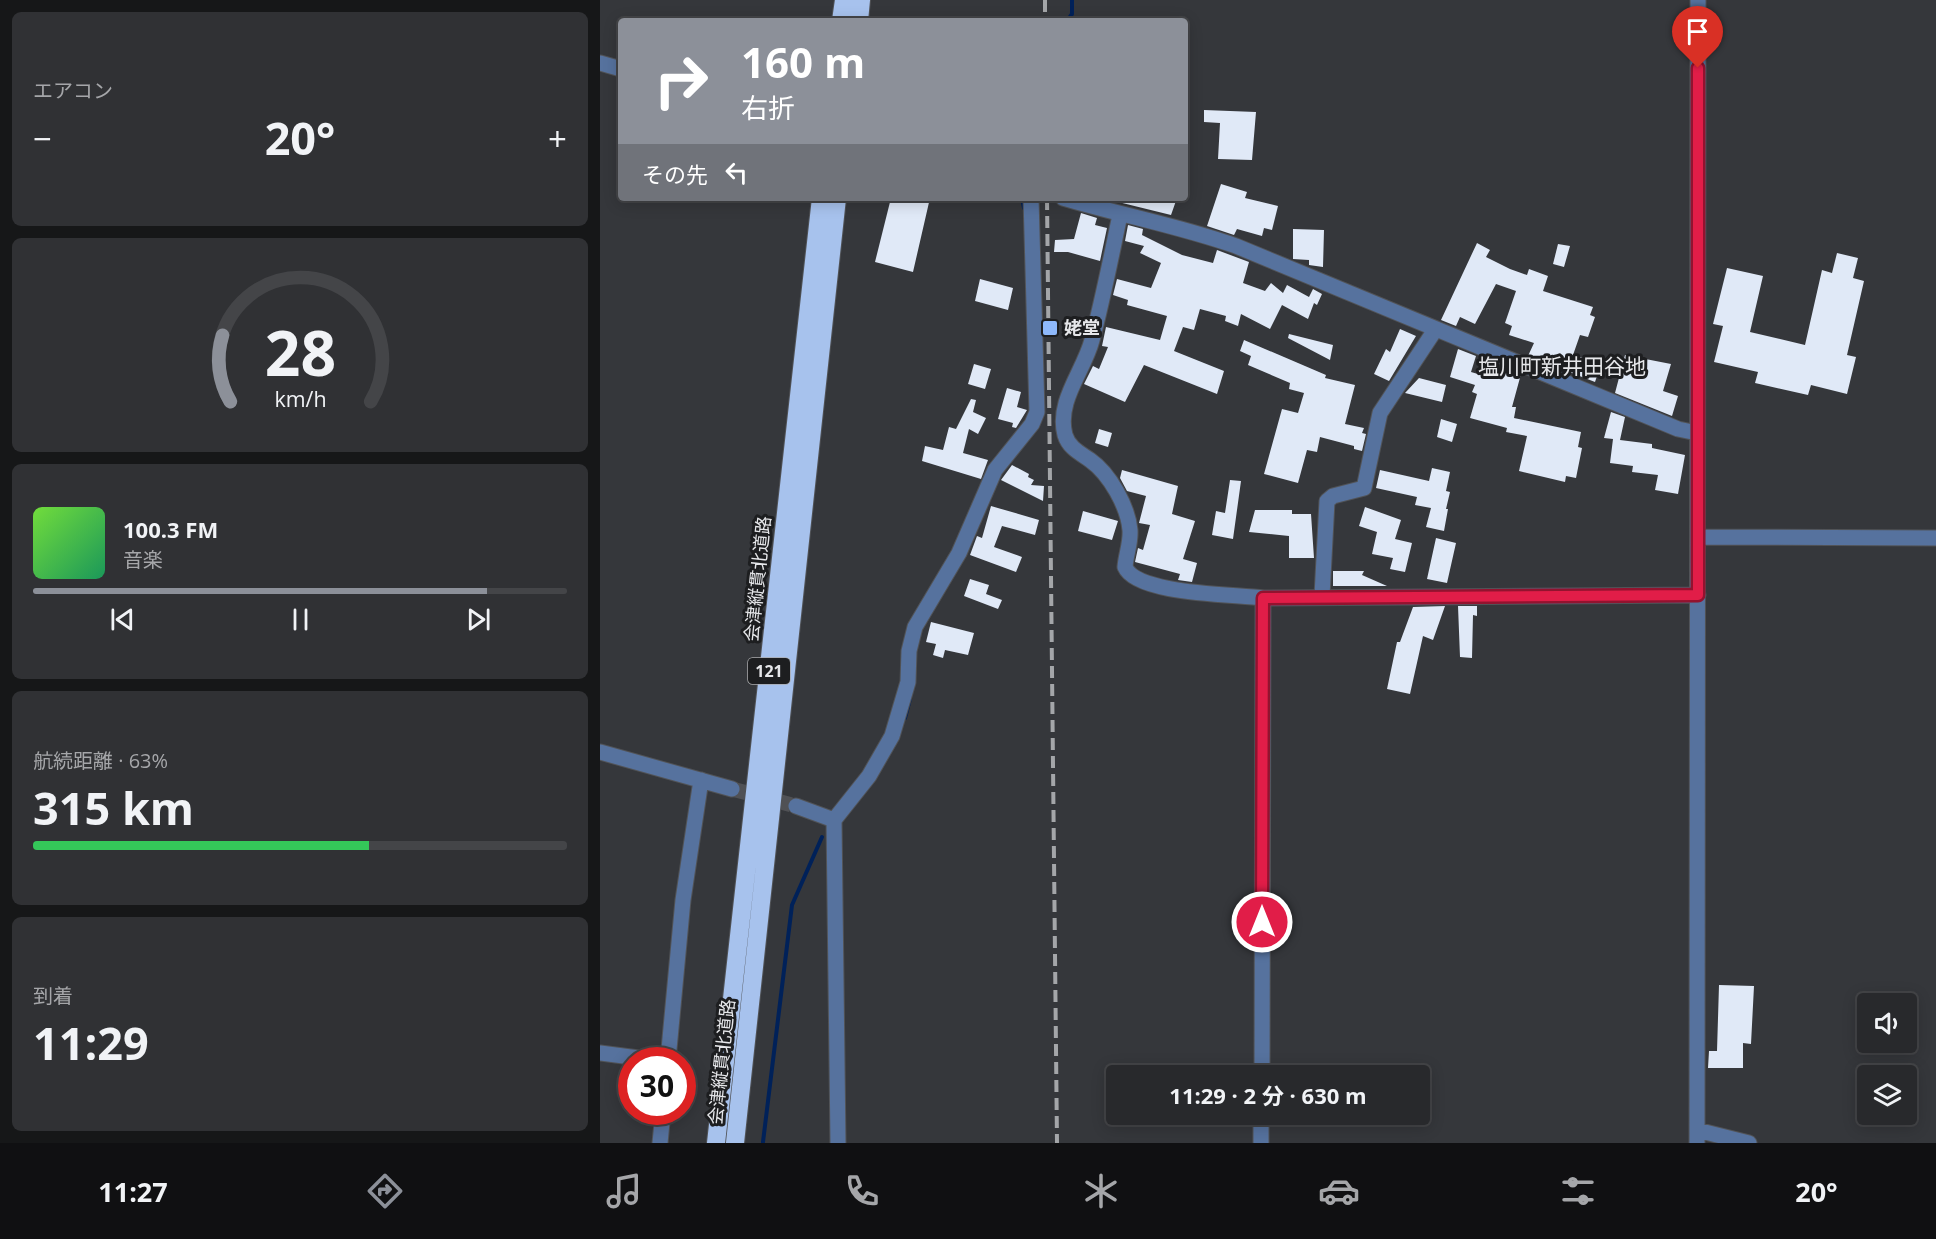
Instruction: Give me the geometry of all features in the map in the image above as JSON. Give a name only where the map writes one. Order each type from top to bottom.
[{"type":"highway","points":[[842,18],[844,0]]},
{"type":"highway","points":[[859,18],[861,0]]},
{"type":"highway","name":"会津縦貫北道路","points":[[716,1143],[821,201]]},
{"type":"highway","name":"会津縦貫北道路","points":[[735,1143],[837,201]]},
{"type":"street","points":[[1698,0],[1697,1136],[1749,1143]]},
{"type":"street","points":[[600,63],[618,68]]},
{"type":"street","points":[[838,1143],[834,820],[869,776],[892,736],[908,682],[909,651],[915,627],[959,553],[994,470],[1032,424],[1037,412],[1030,201]]},
{"type":"street","points":[[1073,201],[1120,215],[1182,229],[1236,246],[1678,429],[1697,433]]},
{"type":"street","points":[[1120,215],[1090,348],[1065,406],[1064,428],[1068,441],[1075,450],[1095,465],[1121,499],[1129,522],[1130,540],[1125,567],[1131,574],[1166,587],[1197,594],[1263,598],[1698,595]]},
{"type":"street","points":[[1322,596],[1327,501],[1333,496],[1364,488],[1380,412],[1436,330]]},
{"type":"street","points":[[1698,537],[1936,538]]},
{"type":"street","points":[[1262,1065],[1263,598]]},
{"type":"street","points":[[600,752],[732,789]]},
{"type":"street","points":[[669,1047],[683,900],[701,780]]},
{"type":"street","points":[[796,806],[834,820]]},
{"type":"street","points":[[600,1053],[618,1055]]},
{"type":"street","points":[[660,1143],[662,1125]]},
{"type":"street","points":[[1261,1143],[1262,1125]]},
{"type":"building","points":[[1204,110],[1256,112],[1252,160],[1218,159],[1220,123],[1204,122]]},
{"type":"building","points":[[1221,184],[1247,192],[1245,198],[1278,206],[1272,230],[1264,228],[1262,236],[1237,229],[1234,235],[1207,226]]},
{"type":"building","points":[[890,201],[929,201],[913,272],[875,262]]},
{"type":"building","points":[[1114,201],[1176,201],[1171,215]]},
{"type":"building","points":[[1081,213],[1097,218],[1095,225],[1107,228],[1100,261],[1068,252],[1054,252],[1055,240],[1074,239]]},
{"type":"building","points":[[1128,225],[1143,229],[1142,235],[1182,255],[1213,263],[1217,250],[1249,262],[1243,283],[1265,291],[1271,283],[1283,293],[1287,285],[1309,297],[1313,289],[1322,294],[1317,305],[1314,303],[1308,319],[1282,305],[1270,329],[1241,314],[1238,326],[1225,321],[1226,316],[1200,309],[1194,330],[1183,327],[1174,351],[1224,371],[1217,394],[1144,365],[1125,402],[1084,384],[1093,366],[1099,369],[1108,347],[1102,346],[1106,327],[1160,340],[1167,316],[1127,305],[1128,300],[1113,295],[1117,279],[1151,288],[1161,263],[1140,253],[1144,246],[1125,241]]},
{"type":"building","points":[[1293,229],[1324,230],[1323,267],[1309,265],[1309,260],[1293,259]]},
{"type":"building","points":[[1477,243],[1490,250],[1486,257],[1510,269],[1527,275],[1529,269],[1548,276],[1543,291],[1593,307],[1590,315],[1595,317],[1588,337],[1580,335],[1573,355],[1590,360],[1588,366],[1599,370],[1595,382],[1528,356],[1534,343],[1509,335],[1512,326],[1505,323],[1516,291],[1496,284],[1475,324],[1460,317],[1456,326],[1441,320]]},
{"type":"building","points":[[1558,244],[1570,246],[1564,267],[1553,264]]},
{"type":"building","points":[[1837,253],[1858,258],[1853,278],[1864,281],[1847,355],[1856,357],[1847,394],[1811,385],[1808,395],[1755,383],[1758,372],[1714,362],[1723,326],[1713,324],[1727,268],[1763,276],[1750,332],[1805,345],[1822,270],[1832,273]]},
{"type":"building","points":[[980,279],[1013,288],[1008,310],[975,301]]},
{"type":"building","points":[[1400,329],[1416,336],[1389,381],[1374,374],[1386,349],[1390,352]]},
{"type":"building","points":[[1289,334],[1333,345],[1330,360],[1288,338]]},
{"type":"building","points":[[1244,340],[1326,375],[1325,378],[1355,385],[1345,424],[1364,428],[1362,433],[1366,434],[1362,451],[1354,449],[1354,446],[1320,437],[1317,452],[1307,450],[1298,483],[1264,474],[1282,409],[1298,413],[1304,393],[1289,389],[1290,383],[1248,365],[1251,356],[1240,351]]},
{"type":"building","points":[[1458,349],[1476,356],[1471,372],[1495,379],[1500,366],[1521,374],[1512,407],[1516,407],[1514,418],[1581,432],[1578,447],[1582,448],[1576,478],[1566,476],[1565,482],[1519,471],[1527,436],[1506,432],[1507,428],[1470,418],[1477,394],[1472,392],[1475,385],[1450,377]]},
{"type":"building","points":[[1625,355],[1671,364],[1663,391],[1678,396],[1672,416],[1615,393]]},
{"type":"building","points":[[974,364],[991,369],[985,389],[968,384]]},
{"type":"building","points":[[1419,378],[1446,385],[1442,402],[1405,393]]},
{"type":"building","points":[[1007,388],[1021,392],[1017,407],[1027,410],[1016,428],[1012,427],[1013,423],[998,419]]},
{"type":"building","points":[[971,399],[976,400],[973,412],[986,418],[978,434],[969,429],[963,453],[988,460],[981,479],[922,461],[925,446],[943,450],[949,427],[956,429]]},
{"type":"building","points":[[1611,412],[1625,417],[1620,440],[1652,444],[1652,448],[1685,455],[1678,494],[1655,490],[1658,475],[1632,472],[1633,466],[1610,463],[1613,439],[1604,438]]},
{"type":"building","points":[[1441,419],[1457,424],[1452,442],[1437,437]]},
{"type":"building","points":[[1099,429],[1112,433],[1108,447],[1095,443]]},
{"type":"building","points":[[1012,465],[1029,474],[1028,477],[1034,480],[1031,485],[1044,486],[1043,501],[1001,480]]},
{"type":"building","points":[[1432,468],[1450,472],[1446,491],[1450,492],[1444,531],[1426,527],[1431,508],[1415,505],[1417,497],[1376,488],[1380,470],[1429,481]]},
{"type":"building","points":[[1122,470],[1178,486],[1172,514],[1195,521],[1183,559],[1197,563],[1192,582],[1178,580],[1180,574],[1135,562],[1138,548],[1143,550],[1150,525],[1139,523],[1146,496],[1127,491],[1120,478]]},
{"type":"building","points":[[1230,480],[1241,481],[1233,539],[1212,535],[1216,511],[1225,513]]},
{"type":"building","points":[[991,506],[1039,520],[1035,535],[1002,526],[994,547],[1022,557],[1016,572],[970,555],[977,536],[982,538]]},
{"type":"building","points":[[1365,507],[1401,520],[1395,539],[1412,543],[1405,572],[1390,569],[1393,558],[1372,554],[1377,532],[1359,526]]},
{"type":"building","points":[[1255,510],[1292,510],[1292,514],[1311,514],[1314,558],[1289,558],[1289,536],[1249,532]]},
{"type":"building","points":[[1083,511],[1118,521],[1112,540],[1078,531]]},
{"type":"building","points":[[1436,538],[1456,543],[1447,583],[1427,579]]},
{"type":"building","points":[[1333,571],[1364,571],[1362,575],[1387,586],[1333,586]]},
{"type":"building","points":[[970,579],[989,585],[986,594],[1002,600],[998,609],[964,596]]},
{"type":"building","points":[[1445,606],[1433,640],[1423,636],[1410,694],[1387,689],[1397,642],[1400,642],[1413,607]]},
{"type":"building","points":[[1458,606],[1477,606],[1477,616],[1473,615],[1472,658],[1460,657]]},
{"type":"building","points":[[931,622],[974,633],[968,655],[945,650],[943,658],[933,655],[936,644],[926,642]]},
{"type":"building","points":[[1719,985],[1754,986],[1751,1044],[1743,1043],[1743,1068],[1708,1068],[1709,1051],[1717,1051]]},
{"type":"waterway","points":[[1069,18],[1072,14],[1072,0]]},
{"type":"waterway","points":[[1023,201],[1024,208]]},
{"type":"waterway","points":[[905,718],[910,699]]},
{"type":"waterway","points":[[763,1142],[792,905],[822,837]]},
{"type":"tunnel","points":[[732,789],[796,806]]},
{"type":"railway","points":[[1045,0],[1045,18]]},
{"type":"railway","points":[[1047,201],[1057,1143]]},
{"type":"place","name":"姥堂","points":[[1050,328]]},
{"type":"district","name":"塩川町新井田谷地","points":[[1562,367]]},
{"type":"route","points":[[1262,922],[1263,598],[1698,595],[1698,68]]}]
